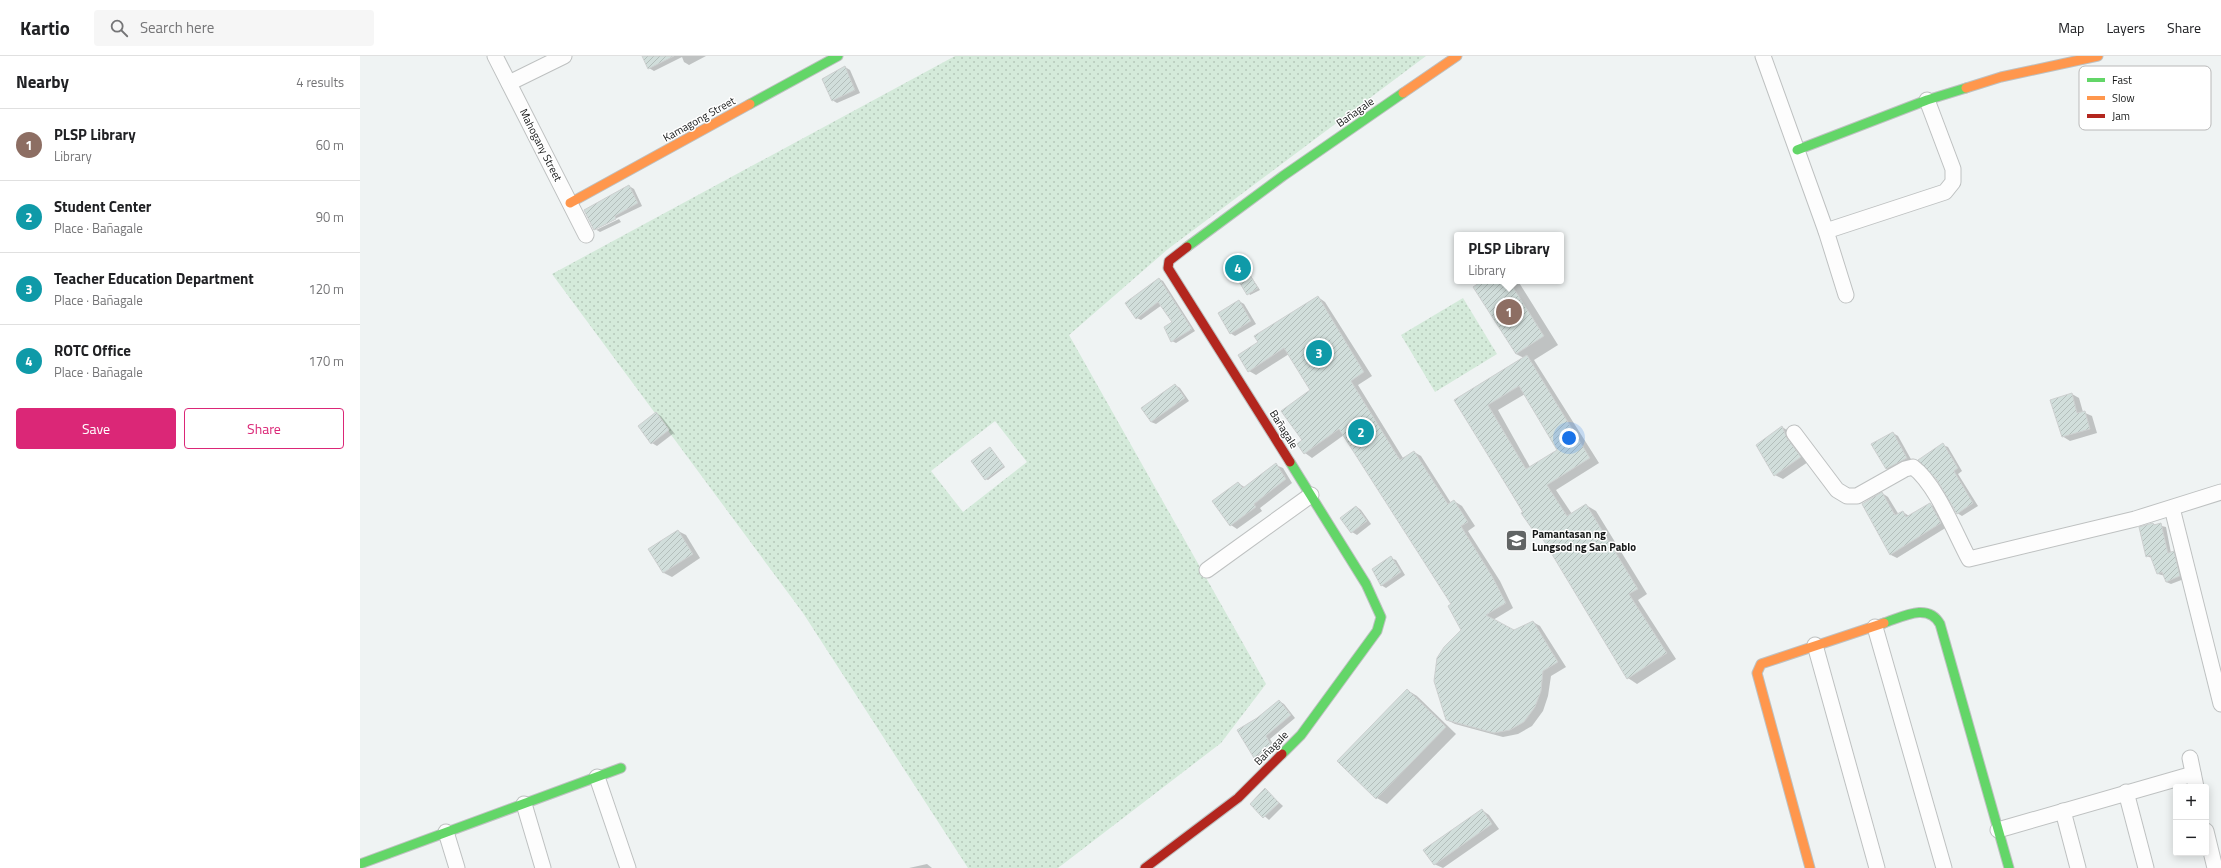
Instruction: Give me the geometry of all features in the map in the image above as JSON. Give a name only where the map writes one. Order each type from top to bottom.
[{"type":"street","name":"Mahogany Street","points":[[495,56],[586,235]]},
{"type":"street","points":[[509,83],[564,56]]},
{"type":"street","name":"Kamagong Street","points":[[570,203],[838,56]]},
{"type":"street","name":"Bañagale","points":[[1145,868],[1238,798],[1301,735],[1377,631],[1381,617],[1366,584],[1312,495],[1168,268],[1169,260],[1243,204],[1457,56]]},
{"type":"street","points":[[1764,56],[1826,231],[1846,295]]},
{"type":"street","points":[[1797,150],[1927,100],[2001,77],[2098,56]]},
{"type":"street","points":[[1826,231],[1945,192],[1953,182],[1952,169],[1927,100]]},
{"type":"street","points":[[1794,433],[1837,490],[1847,496],[1857,496],[1905,469],[1913,467],[1932,489],[1969,559],[2135,519],[2221,492]]},
{"type":"street","points":[[1207,570],[1312,495]]},
{"type":"street","points":[[2172,508],[2221,704]]},
{"type":"street","points":[[1810,868],[1758,682],[1757,673],[1761,664],[1770,659],[1875,627],[1918,612],[1927,612],[1937,617],[2009,868]]},
{"type":"street","points":[[1875,627],[1944,868]]},
{"type":"street","points":[[1815,645],[1877,868]]},
{"type":"street","points":[[1998,830],[2126,792],[2194,780],[2190,758]]},
{"type":"street","points":[[360,864],[621,768]]},
{"type":"street","points":[[596,778],[628,868]]},
{"type":"street","points":[[2126,792],[2146,868]]},
{"type":"street","points":[[524,804],[544,868]]},
{"type":"street","points":[[2063,811],[2078,868]]},
{"type":"street","points":[[446,832],[457,868]]},
{"type":"street","points":[[2209,845],[2214,868]]},
{"type":"green space","points":[[955,56],[1426,56],[1168,249],[1069,335],[1266,684],[1221,743],[1058,868],[968,868],[803,613],[552,274]],"holes":[[[995,421],[1027,462],[963,512],[931,471]]]},
{"type":"green space","points":[[1463,298],[1497,354],[1435,392],[1401,335]]},
{"type":"building","points":[[642,56],[674,56],[648,69]]},
{"type":"building","points":[[845,66],[855,90],[832,101],[822,79]]},
{"type":"building","points":[[629,185],[638,203],[615,216],[616,219],[594,230],[584,210]]},
{"type":"building","points":[[1237,254],[1258,288],[1247,295],[1226,260]]},
{"type":"building","points":[[1159,278],[1192,329],[1171,342],[1164,327],[1172,322],[1158,302],[1136,319],[1125,303]]},
{"type":"building","points":[[1478,284],[1511,284],[1544,336],[1516,354],[1473,287]]},
{"type":"building","points":[[1318,296],[1364,372],[1351,381],[1400,460],[1414,451],[1448,504],[1454,500],[1468,522],[1461,526],[1492,576],[1506,603],[1486,615],[1514,630],[1533,621],[1558,662],[1543,671],[1541,691],[1535,707],[1524,722],[1510,730],[1494,733],[1446,720],[1434,681],[1437,658],[1444,647],[1461,630],[1448,606],[1451,604],[1339,429],[1304,454],[1297,444],[1302,440],[1281,411],[1310,390],[1284,348],[1248,372],[1238,355],[1258,342],[1254,336]]},
{"type":"building","points":[[1239,300],[1251,321],[1230,334],[1218,313]]},
{"type":"building","points":[[1527,355],[1590,458],[1547,485],[1567,516],[1586,504],[1638,589],[1629,594],[1667,653],[1627,679],[1538,531],[1535,533],[1521,513],[1523,512],[1454,400]],"holes":[[[1519,386],[1557,450],[1526,469],[1488,405]]]},
{"type":"building","points":[[1175,384],[1185,398],[1151,422],[1141,408]]},
{"type":"building","points":[[2072,393],[2077,413],[2085,411],[2090,429],[2062,437],[2050,400]]},
{"type":"building","points":[[656,412],[669,430],[651,444],[638,426]]},
{"type":"building","points":[[1782,426],[1787,438],[1801,457],[1774,476],[1756,445]]},
{"type":"building","points":[[1893,432],[1907,458],[1886,469],[1871,444]]},
{"type":"building","points":[[1943,443],[1958,468],[1954,471],[1973,503],[1957,514],[1937,480],[1918,460]]},
{"type":"building","points":[[990,447],[1004,466],[985,480],[971,461]]},
{"type":"building","points":[[1276,463],[1286,479],[1254,504],[1256,507],[1230,526],[1212,501],[1238,482],[1243,488]]},
{"type":"building","points":[[1882,492],[1895,515],[1903,511],[1906,517],[1930,503],[1941,523],[1890,555],[1862,504]]},
{"type":"building","points":[[1356,506],[1367,521],[1351,533],[1340,518]]},
{"type":"building","points":[[2153,523],[2154,525],[2161,523],[2168,553],[2174,551],[2180,576],[2166,582],[2162,572],[2157,574],[2150,555],[2146,557],[2139,527]]},
{"type":"building","points":[[678,530],[693,554],[663,573],[648,549]]},
{"type":"building","points":[[1391,556],[1401,572],[1381,586],[1372,569]]},
{"type":"building","points":[[1407,689],[1446,727],[1376,799],[1337,761]]},
{"type":"building","points":[[1279,700],[1291,715],[1266,736],[1272,746],[1254,758],[1237,730],[1257,718]]},
{"type":"building","points":[[1265,788],[1279,803],[1263,818],[1250,804]]},
{"type":"building","points":[[1482,809],[1492,824],[1434,865],[1423,850]]},
{"type":"traffic: fast","points":[[750,104],[838,56]]},
{"type":"traffic: fast","points":[[1797,150],[1927,100],[1966,88]]},
{"type":"traffic: fast","points":[[1187,247],[1283,176],[1403,93]]},
{"type":"traffic: fast","points":[[1282,754],[1301,735],[1377,631],[1381,617],[1366,584],[1290,462]]},
{"type":"traffic: fast","points":[[1884,623],[1906,615],[1922,612],[1935,617],[1940,624],[2009,868]]},
{"type":"traffic: fast","points":[[360,864],[621,768]]},
{"type":"traffic: slow","points":[[1403,93],[1457,56]]},
{"type":"traffic: slow","points":[[1966,88],[2001,77],[2098,56]]},
{"type":"traffic: slow","points":[[570,203],[750,104]]},
{"type":"traffic: slow","points":[[1810,868],[1757,673],[1761,664],[1884,623]]},
{"type":"traffic: jam","points":[[1187,247],[1169,261],[1168,268],[1290,462]]},
{"type":"traffic: jam","points":[[1145,868],[1238,798],[1282,754]]},
{"type":"place","name":"ROTC Office","points":[[1238,268]]},
{"type":"place","name":"PLSP Library","points":[[1509,312]]},
{"type":"place","name":"Teacher Education Department","points":[[1319,353]]},
{"type":"place","name":"Student Center","points":[[1361,432]]},
{"type":"place","name":"Pamantasan ng Lungsod ng San Pablo","points":[[1516,540]]}]
